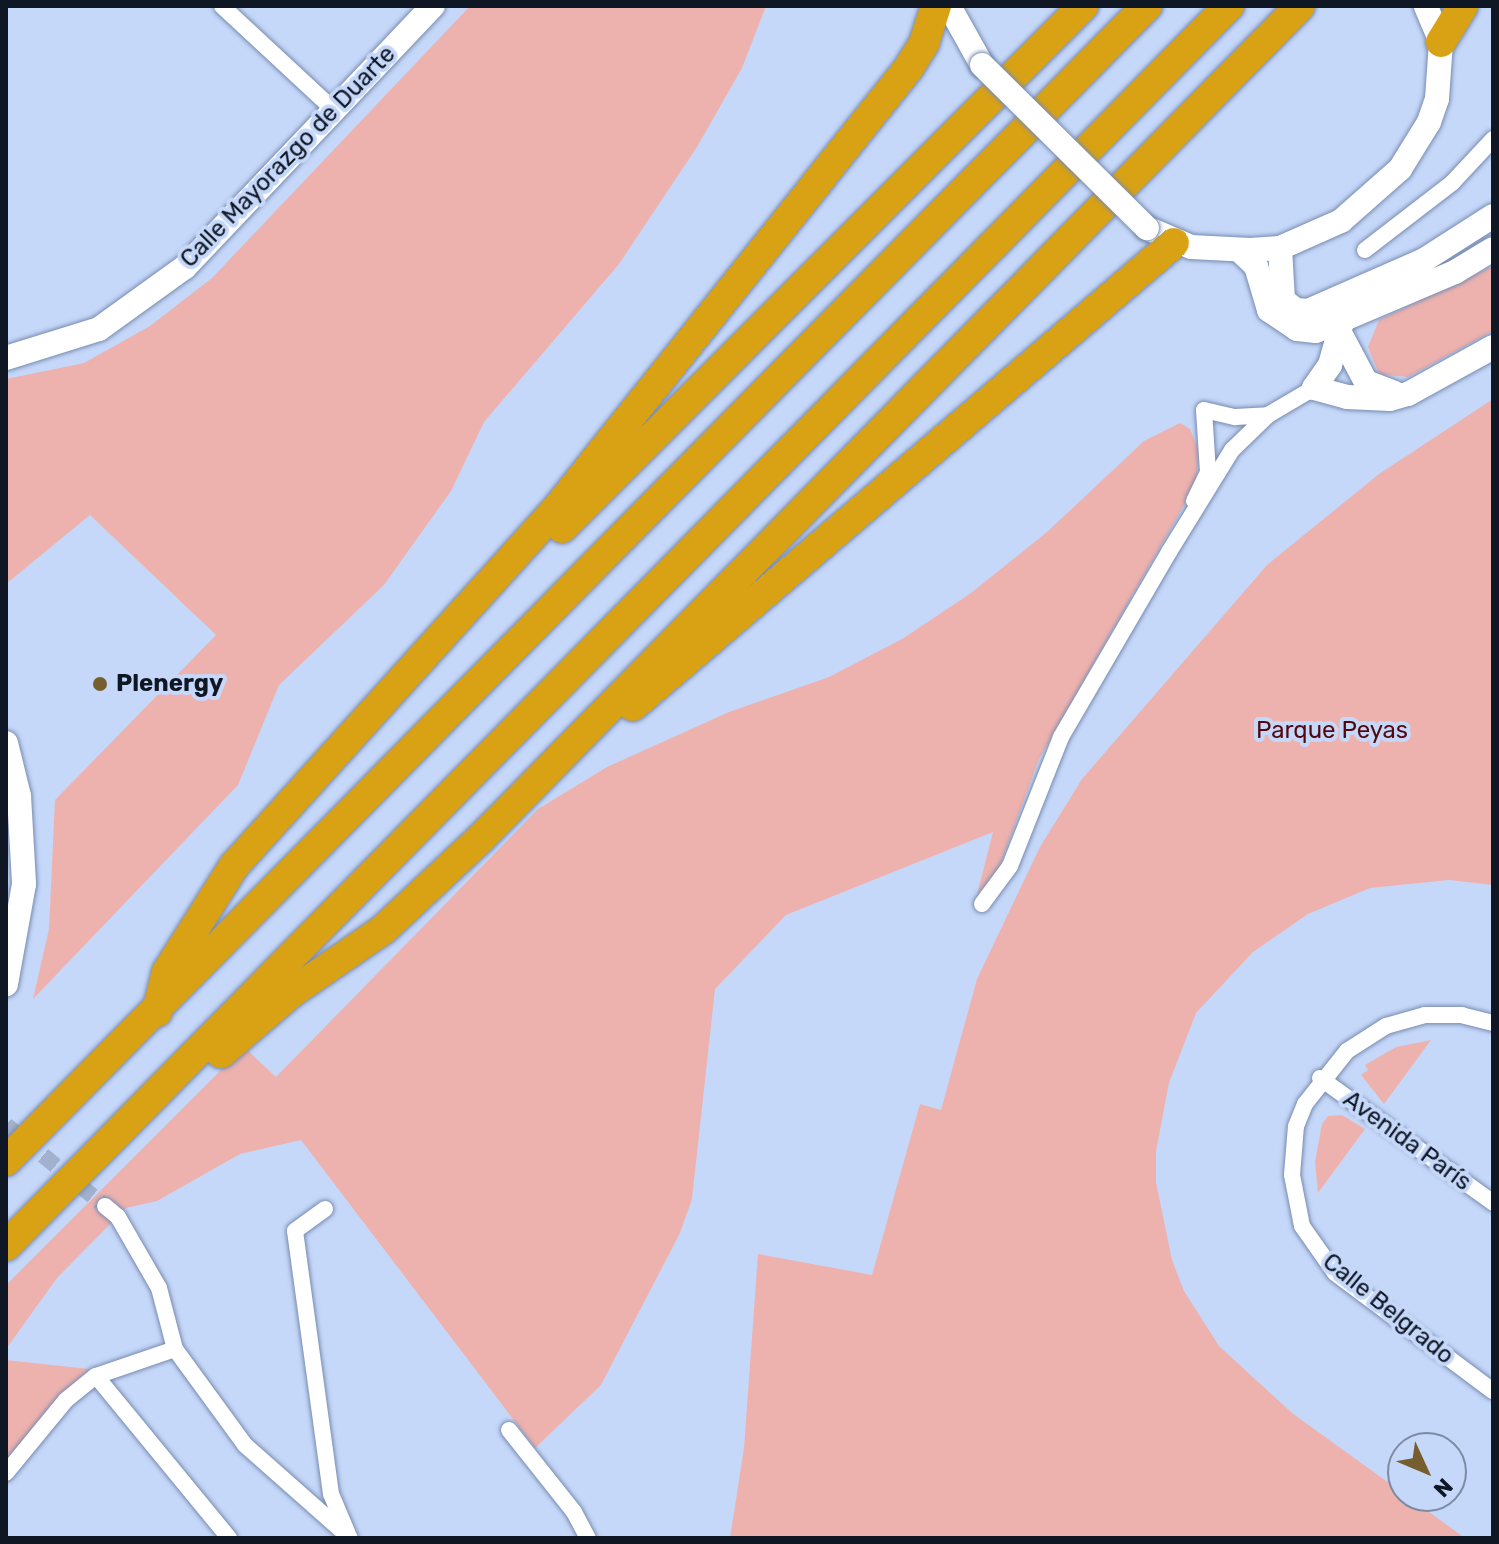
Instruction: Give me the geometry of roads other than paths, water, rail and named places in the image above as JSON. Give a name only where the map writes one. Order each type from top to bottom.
[{"type":"highway","points":[[156,1014],[167,972],[207,904],[234,866],[574,487],[908,69],[924,43],[936,6]]},
{"type":"highway","points":[[336,754],[1083,6]]},
{"type":"highway","points":[[6,1161],[156,1014],[1147,6]]},
{"type":"highway","points":[[6,1246],[156,1099],[343,902],[1229,6]]},
{"type":"highway","points":[[156,1099],[228,1048],[291,993],[384,929],[481,838],[1300,6]]},
{"type":"highway","points":[[1441,42],[1463,6]]},
{"type":"highway","points":[[481,838],[1174,243]]},
{"type":"main road","name":"Calle Mayorazgo de Duarte","points":[[6,358],[99,329],[185,267],[433,6]]},
{"type":"main road","points":[[949,6],[982,65],[1147,228],[1174,243],[1239,250],[1280,248],[1341,221],[1400,169],[1437,99],[1441,42],[1426,6]]},
{"type":"main road","points":[[1280,248],[1283,300],[1296,310],[1308,311],[1424,260],[1493,216]]},
{"type":"main road","points":[[1239,250],[1256,266],[1269,310],[1282,322],[1316,331],[1342,329],[1455,272],[1493,249]]},
{"type":"main road","points":[[1342,329],[1314,388],[1347,397],[1390,399],[1408,394],[1493,347]]},
{"type":"main road","points":[[1342,329],[1366,382],[1382,392],[1408,394]]},
{"type":"main road","points":[[6,743],[19,796],[24,884],[6,984]]},
{"type":"street","points":[[222,6],[334,110]]},
{"type":"street","points":[[1365,250],[1452,183],[1493,139]]},
{"type":"street","points":[[982,904],[1010,866],[1061,737],[1232,450],[1268,415],[1314,388]]},
{"type":"street","points":[[1169,552],[1208,472],[1204,410],[1235,417],[1268,415]]},
{"type":"street","points":[[1320,1078],[1368,1035],[1404,1019],[1443,1014],[1493,1023]]},
{"type":"street","name":"Avenida París","points":[[1320,1078],[1493,1203]]},
{"type":"street","name":"Calle Belgrado","points":[[1320,1078],[1296,1126],[1292,1175],[1302,1226],[1335,1273],[1493,1391]]},
{"type":"street","points":[[105,1206],[118,1217],[159,1288],[175,1349],[245,1445],[350,1538]]},
{"type":"street","points":[[325,1209],[295,1231],[331,1494],[350,1538]]},
{"type":"street","points":[[6,1473],[66,1400],[96,1376],[175,1349]]},
{"type":"street","points":[[96,1376],[229,1538]]},
{"type":"street","points":[[509,1430],[574,1512],[588,1538]]},
{"type":"tunnel","points":[[6,1125],[105,1206]]},
{"type":"place","name":"Plenergy","points":[[100,684]]},
{"type":"park label","name":"Parque Peyas","points":[[1332,731]]}]
